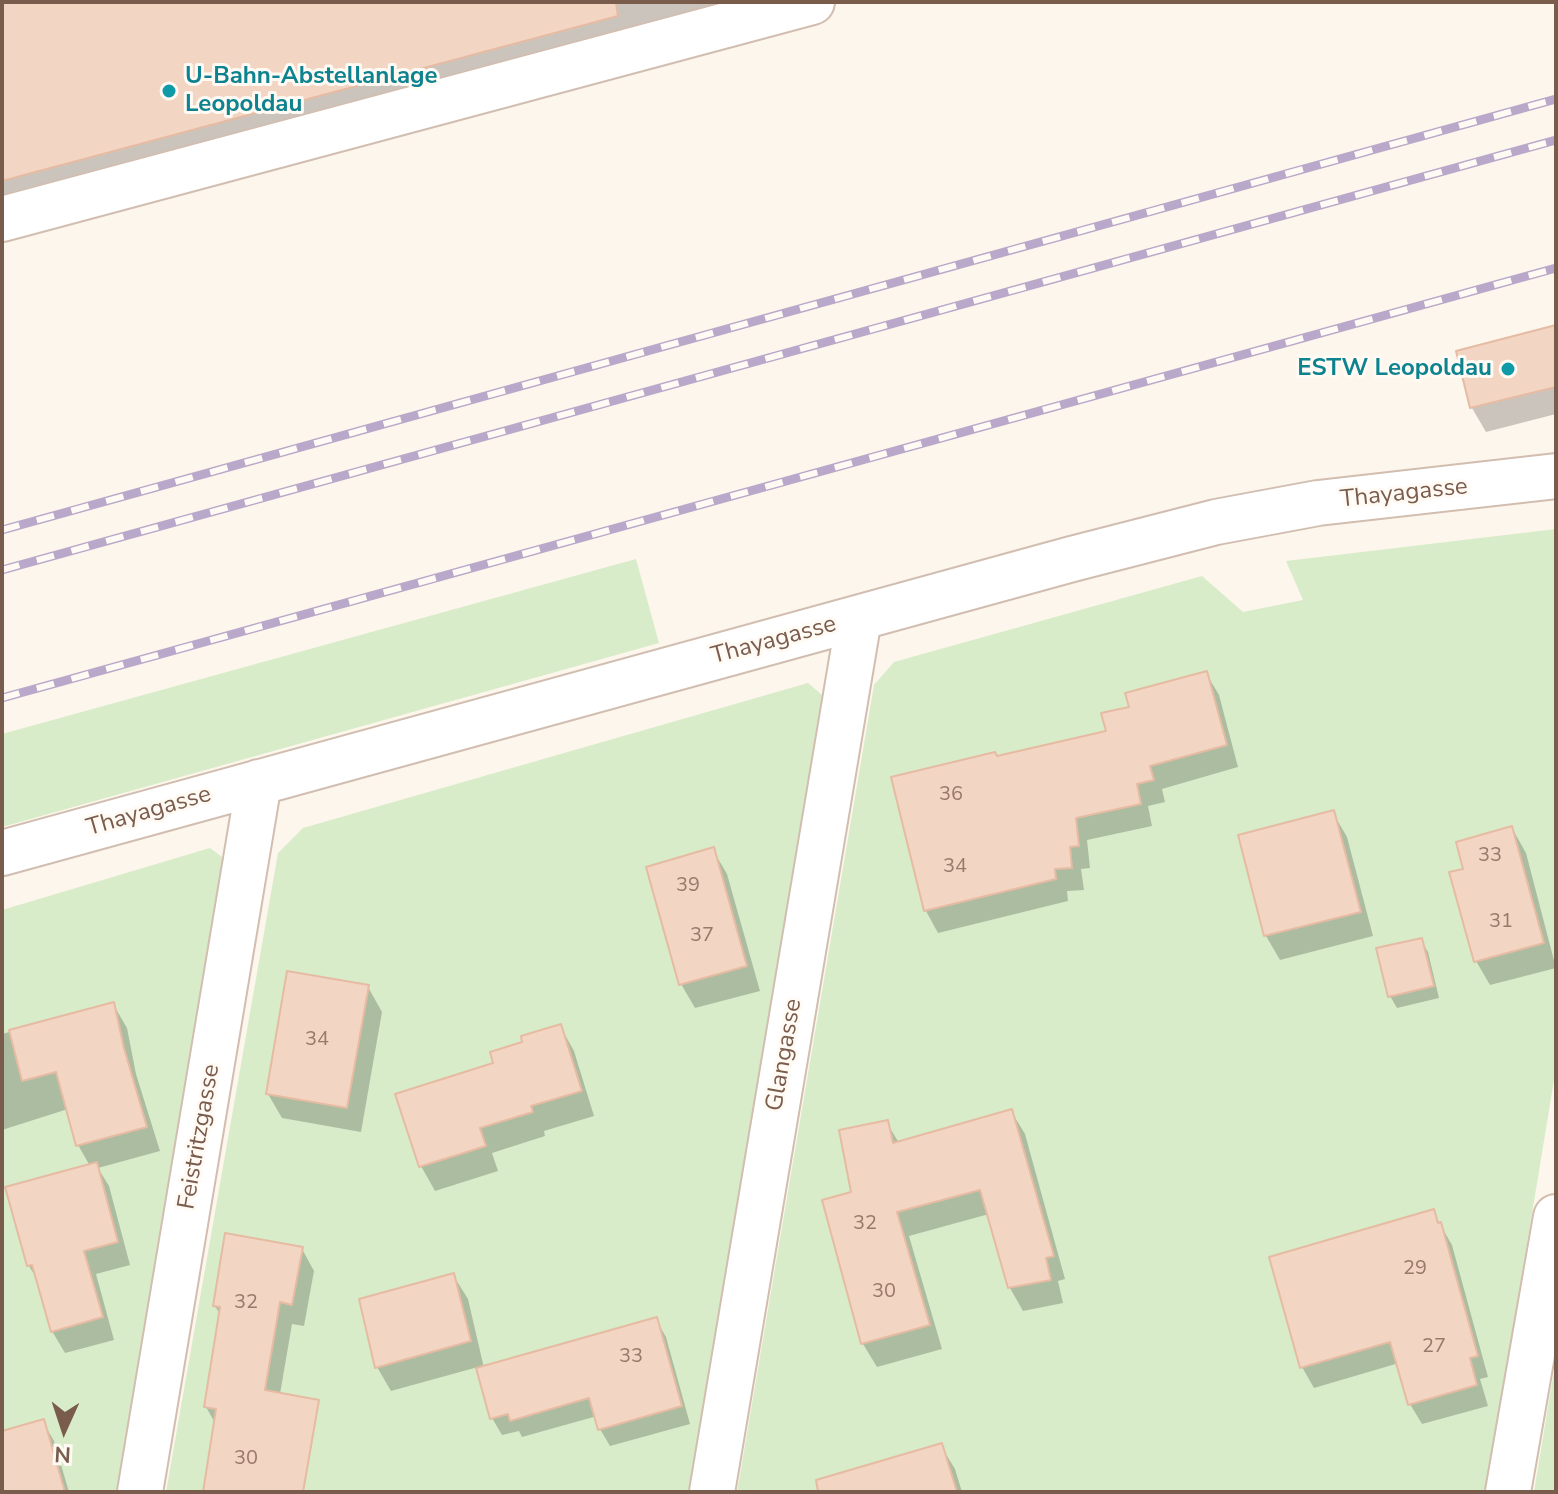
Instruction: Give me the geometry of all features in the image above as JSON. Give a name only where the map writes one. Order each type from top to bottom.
[{"type":"street","points":[[2,219],[812,2]]},
{"type":"street","name":"Thayagasse","points":[[2,853],[1216,522],[1318,503],[1556,476]]},
{"type":"street","name":"Glangasse","points":[[712,1492],[859,618]]},
{"type":"street","name":"Feistritzgasse","points":[[140,1492],[259,782]]},
{"type":"street","points":[[1508,1492],[1556,1217]]},
{"type":"green space","points":[[1556,529],[1556,1068],[1486,1492],[737,1492],[874,685],[894,662],[1202,576],[1243,612],[1303,600],[1286,561]]},
{"type":"green space","points":[[636,559],[659,643],[2,827],[2,734]]},
{"type":"green space","points":[[808,683],[828,700],[693,1492],[166,1492],[278,853],[303,828]]},
{"type":"green space","points":[[210,848],[229,862],[121,1492],[2,1492],[2,910]]},
{"type":"green space","points":[[1556,1358],[1556,1492],[1534,1492]]},
{"type":"building","name":"U-Bahn-Abstellanlage Leopoldau","points":[[2,2],[616,2],[618,16],[2,181]]},
{"type":"building","name":"ESTW Leopoldau","points":[[1556,325],[1556,387],[1470,408],[1456,351]]},
{"type":"building","points":[[1207,671],[1227,745],[1150,766],[1154,780],[1137,784],[1141,804],[1076,818],[1079,846],[1070,847],[1072,868],[1055,869],[1056,879],[924,911],[891,777],[995,752],[997,756],[1106,731],[1101,713],[1129,707],[1125,693]]},
{"type":"building","points":[[1334,810],[1361,912],[1264,936],[1238,835]]},
{"type":"building","points":[[1512,826],[1544,943],[1474,962],[1449,872],[1463,869],[1456,842]]},
{"type":"building","points":[[714,847],[747,966],[679,985],[646,867]]},
{"type":"building","points":[[1422,938],[1434,986],[1388,997],[1376,948]]},
{"type":"building","points":[[287,971],[369,985],[347,1108],[266,1094]]},
{"type":"building","points":[[114,1002],[147,1127],[76,1146],[56,1072],[22,1081],[9,1030]]},
{"type":"building","points":[[561,1024],[582,1091],[531,1106],[533,1112],[480,1128],[486,1146],[419,1167],[395,1094],[493,1063],[490,1052],[522,1042],[521,1036]]},
{"type":"building","points":[[1012,1109],[1054,1256],[1046,1258],[1051,1280],[1008,1288],[980,1190],[897,1212],[930,1325],[861,1344],[822,1200],[851,1192],[839,1130],[888,1120],[893,1143]]},
{"type":"building","points":[[97,1162],[118,1242],[84,1251],[103,1317],[51,1332],[32,1265],[27,1266],[5,1187]]},
{"type":"building","points":[[1434,1209],[1438,1223],[1441,1222],[1478,1356],[1470,1358],[1477,1385],[1408,1405],[1390,1342],[1300,1368],[1269,1257]]},
{"type":"building","points":[[225,1233],[303,1247],[292,1305],[280,1302],[265,1390],[319,1400],[303,1492],[203,1492],[216,1409],[204,1407],[220,1307],[213,1306]]},
{"type":"building","points":[[454,1273],[471,1341],[375,1368],[359,1299]]},
{"type":"building","points":[[657,1317],[682,1406],[598,1430],[589,1398],[510,1421],[508,1414],[490,1419],[476,1368]]},
{"type":"building","points":[[44,1419],[65,1492],[2,1492],[2,1431]]},
{"type":"building","points":[[942,1443],[957,1492],[818,1492],[816,1480]]},
{"type":"railway","points":[[2,530],[1556,99]]},
{"type":"railway","points":[[2,570],[1556,140]]},
{"type":"railway","points":[[2,698],[1556,268]]},
{"type":"place","name":"U-Bahn-Abstellanlage Leopoldau","points":[[169,91]]},
{"type":"place","name":"ESTW Leopoldau","points":[[1508,369]]}]
